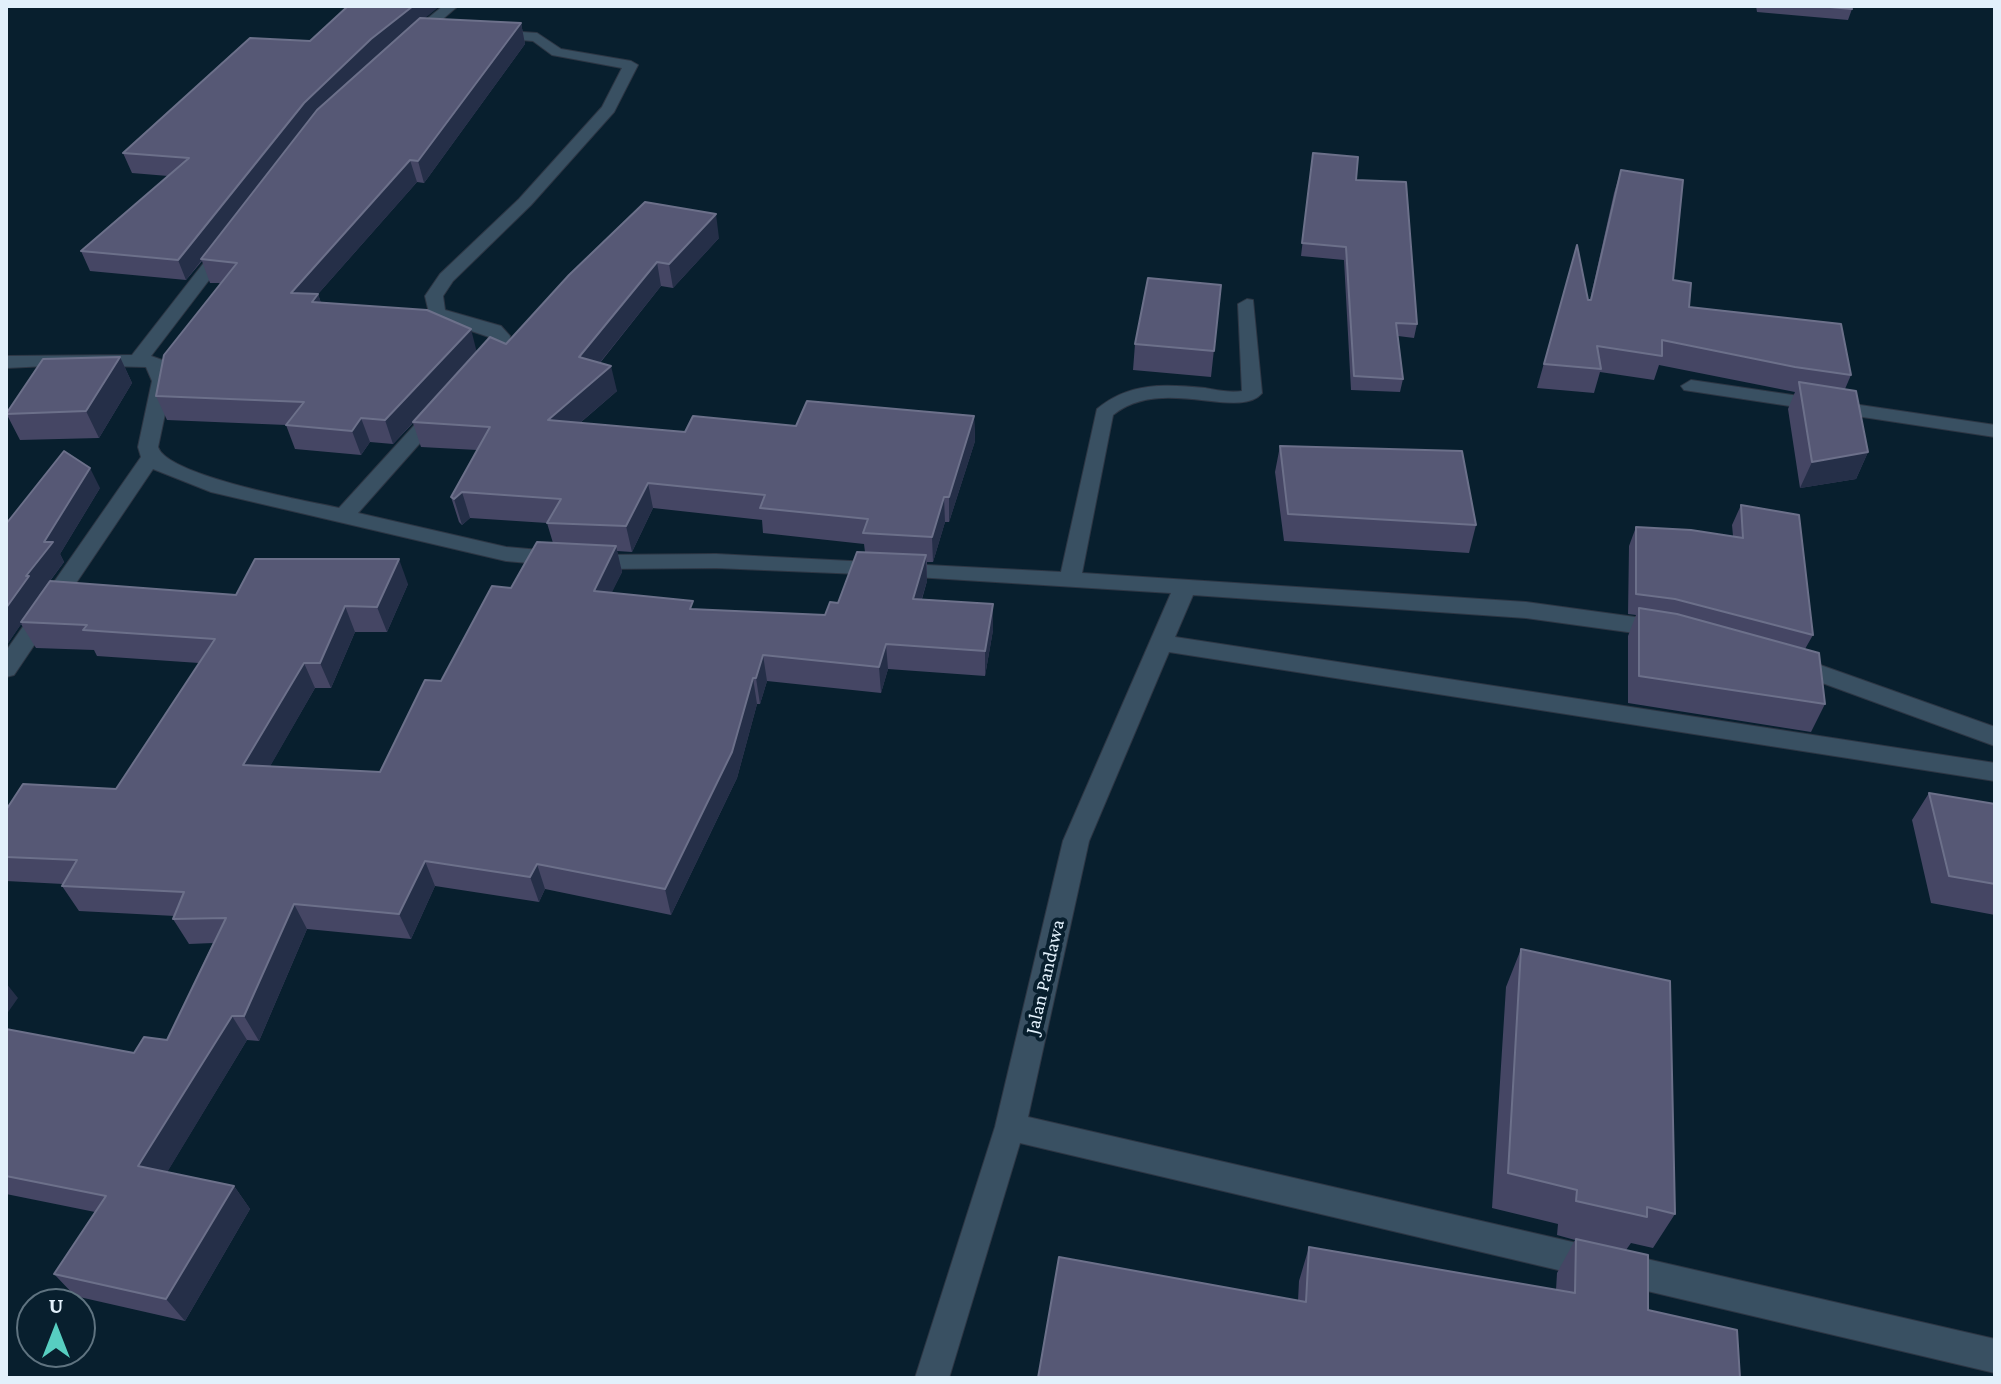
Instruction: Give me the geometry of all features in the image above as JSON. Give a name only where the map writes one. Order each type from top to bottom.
[{"type":"street","points":[[402,47],[451,6]]},
{"type":"street","points":[[421,31],[448,32]]},
{"type":"street","points":[[469,377],[501,342],[501,336],[494,330],[436,313],[434,296],[446,278],[525,202],[609,109],[631,65],[557,52],[537,37],[476,33]]},
{"type":"street","points":[[139,359],[233,237]]},
{"type":"street","points":[[1070,580],[1104,413],[1131,394],[1158,390],[1235,398],[1252,393],[1247,304]]},
{"type":"street","points":[[6,362],[139,359],[158,365],[162,381],[148,447],[151,457],[163,466],[218,487],[506,554],[596,562],[807,565],[1185,587],[1526,610],[1680,633]]},
{"type":"street","points":[[1691,386],[1995,431]]},
{"type":"street","points":[[342,518],[448,401]]},
{"type":"street","points":[[6,669],[151,457]]},
{"type":"street","name":"Jalan Pandawa","points":[[932,1378],[1010,1127],[1076,841],[1185,587]]},
{"type":"street","points":[[1161,643],[1995,772]]},
{"type":"street","points":[[1774,657],[1884,694],[1995,737]]},
{"type":"street","points":[[1010,1127],[1995,1356]]},
{"type":"building","points":[[348,6],[413,6],[371,39],[304,103],[178,260],[81,251],[189,158],[123,153],[250,38],[310,41]]},
{"type":"building","points":[[1819,6],[1851,6],[1852,9]]},
{"type":"building","points":[[420,18],[521,23],[418,161],[410,160],[291,293],[318,294],[312,302],[427,310],[471,329],[385,420],[361,418],[352,431],[286,425],[304,402],[156,396],[164,355],[237,263],[201,259],[317,110]]},
{"type":"building","points":[[1313,153],[1358,157],[1356,180],[1406,182],[1417,324],[1396,323],[1403,379],[1354,376],[1346,247],[1302,243]]},
{"type":"building","points":[[1621,170],[1683,180],[1673,280],[1691,283],[1689,307],[1841,324],[1851,375],[1662,340],[1662,356],[1597,346],[1601,369],[1544,364],[1577,245],[1588,300],[1591,300]]},
{"type":"building","points":[[645,202],[716,214],[669,264],[657,262],[579,357],[611,366],[548,420],[685,432],[693,416],[796,426],[807,401],[974,416],[949,497],[944,497],[932,537],[863,533],[868,519],[760,508],[765,495],[648,483],[626,526],[547,523],[561,499],[462,492],[454,499],[451,497],[490,427],[413,422],[490,337],[506,344],[569,275]]},
{"type":"building","points":[[1148,278],[1221,285],[1214,351],[1135,344]]},
{"type":"building","points":[[120,357],[86,411],[6,414],[43,359]]},
{"type":"building","points":[[1799,382],[1856,391],[1868,452],[1812,462]]},
{"type":"building","points":[[1280,446],[1462,451],[1476,525],[1288,514]]},
{"type":"building","points":[[64,451],[90,468],[44,542],[53,542],[6,608],[6,524]]},
{"type":"building","points":[[1741,505],[1799,515],[1813,635],[1675,599],[1636,594],[1636,527],[1691,530],[1743,538]]},
{"type":"building","points":[[537,542],[616,546],[594,591],[693,601],[690,609],[825,615],[830,602],[838,603],[857,552],[926,555],[913,599],[993,604],[985,651],[886,644],[879,667],[763,655],[756,678],[753,678],[732,752],[665,889],[537,864],[530,877],[425,861],[399,914],[294,904],[244,1016],[232,1016],[138,1166],[234,1186],[166,1299],[54,1274],[106,1196],[6,1176],[6,1029],[134,1053],[144,1037],[167,1040],[226,918],[173,919],[184,892],[62,886],[77,860],[6,857],[6,810],[23,784],[116,789],[215,639],[83,630],[87,625],[21,622],[50,581],[236,595],[255,559],[399,559],[377,607],[345,606],[320,663],[304,663],[243,765],[380,772],[425,680],[441,681],[492,586],[511,588]]},
{"type":"building","points":[[1639,608],[1677,614],[1819,653],[1825,704],[1639,676]]},
{"type":"building","points":[[1929,793],[1995,804],[1995,884],[1949,876]]},
{"type":"building","points":[[1521,949],[1670,981],[1675,1214],[1647,1207],[1647,1217],[1576,1201],[1577,1190],[1508,1173]]},
{"type":"building","points":[[1576,1239],[1648,1255],[1648,1310],[1737,1330],[1740,1378],[1038,1378],[1059,1257],[1306,1302],[1309,1247],[1575,1293]]}]
